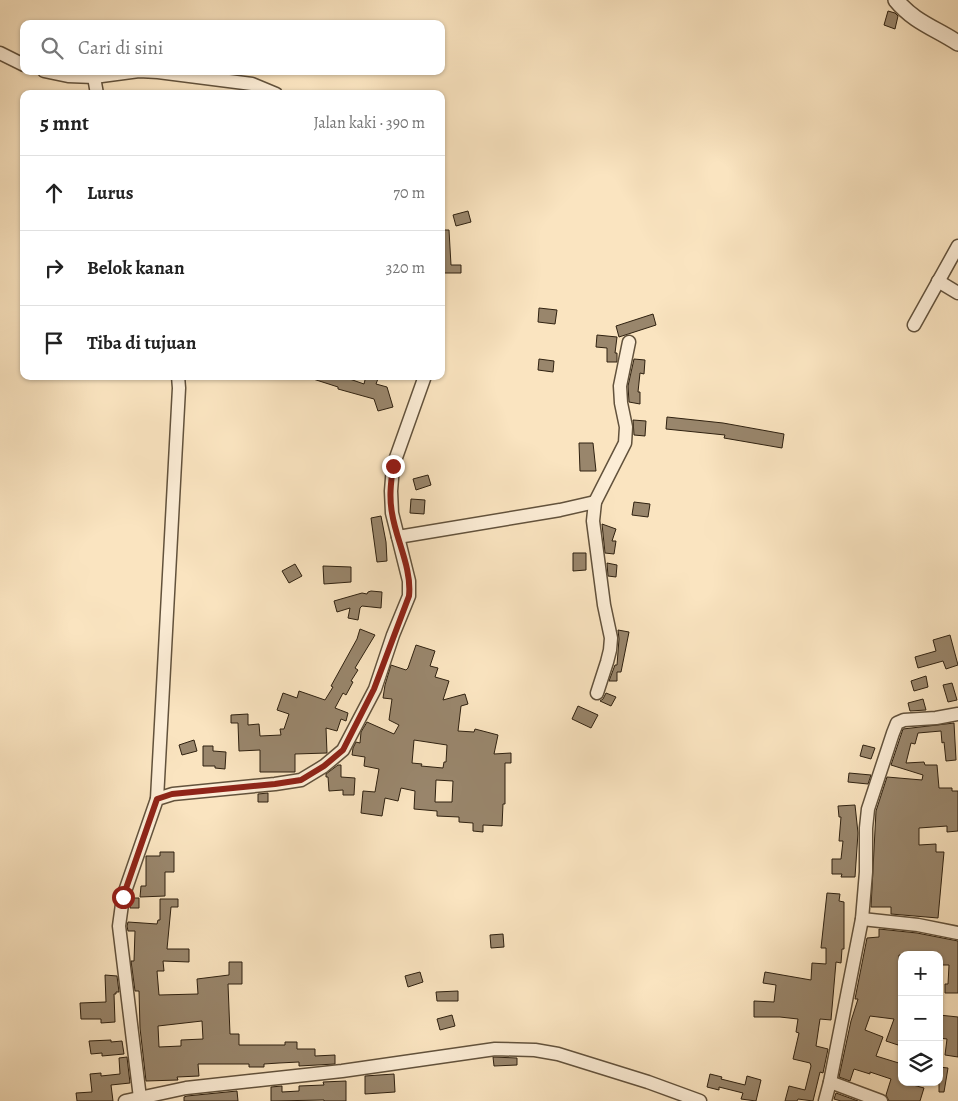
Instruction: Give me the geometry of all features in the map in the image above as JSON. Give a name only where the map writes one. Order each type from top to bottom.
[{"type":"street","points":[[896,0],[904,10],[918,21],[958,42]]},
{"type":"street","points":[[0,53],[20,63]]},
{"type":"street","points":[[63,75],[94,77],[112,75]]},
{"type":"street","points":[[182,75],[252,84],[266,90]]},
{"type":"street","points":[[94,77],[96,90]]},
{"type":"street","points":[[914,325],[958,246]]},
{"type":"street","points":[[938,282],[958,292]]},
{"type":"street","points":[[597,693],[607,662],[611,638],[604,605],[595,533],[595,502],[625,443],[626,427],[620,386],[629,342]]},
{"type":"street","points":[[140,1098],[119,926],[123,897],[157,799],[178,380]]},
{"type":"street","points":[[157,799],[172,794],[301,780],[324,766],[343,750],[374,689],[409,596],[409,582],[392,513],[390,491],[393,466],[424,380]]},
{"type":"street","points":[[398,537],[595,502]]},
{"type":"street","points":[[825,1101],[862,919],[868,809],[895,726],[898,722],[904,720],[936,718],[958,714]]},
{"type":"street","points":[[862,919],[918,925],[958,933]]},
{"type":"street","points":[[125,1101],[223,1084],[342,1071],[495,1049],[535,1050],[558,1054],[700,1101]]},
{"type":"street","points":[[830,1082],[880,1101]]},
{"type":"building","points":[[888,11],[898,16],[895,29],[884,25]]},
{"type":"building","points":[[468,211],[471,222],[456,226],[453,215]]},
{"type":"building","points":[[445,230],[449,230],[451,265],[461,265],[461,273],[445,273]]},
{"type":"building","points":[[539,308],[557,310],[555,324],[538,322]]},
{"type":"building","points":[[653,314],[656,325],[619,337],[616,326]]},
{"type":"building","points":[[597,335],[617,337],[615,353],[617,353],[617,362],[607,362],[607,348],[596,347]]},
{"type":"building","points":[[539,359],[554,361],[553,372],[538,370]]},
{"type":"building","points":[[634,359],[645,360],[644,374],[640,373],[638,392],[640,392],[640,404],[629,402],[628,386]]},
{"type":"building","points":[[316,380],[352,380],[364,384],[365,380],[378,380],[376,384],[387,387],[393,407],[378,411],[374,399],[338,389],[338,387]]},
{"type":"building","points":[[667,417],[723,423],[784,434],[782,448],[724,438],[725,435],[666,429]]},
{"type":"building","points":[[633,420],[646,421],[645,436],[634,435]]},
{"type":"building","points":[[579,443],[593,443],[596,471],[580,471]]},
{"type":"building","points":[[428,475],[431,485],[416,490],[413,479]]},
{"type":"building","points":[[411,499],[425,500],[424,514],[410,513]]},
{"type":"building","points":[[634,502],[650,504],[648,517],[632,515]]},
{"type":"building","points":[[381,516],[386,542],[387,561],[377,562],[371,518]]},
{"type":"building","points":[[602,524],[616,529],[612,541],[616,541],[614,554],[605,553]]},
{"type":"building","points":[[573,553],[586,553],[586,570],[573,571]]},
{"type":"building","points":[[607,563],[617,565],[616,577],[608,576]]},
{"type":"building","points":[[295,564],[302,576],[289,583],[282,571]]},
{"type":"building","points":[[323,566],[351,567],[351,582],[324,584]]},
{"type":"building","points":[[371,591],[382,592],[381,608],[362,606],[358,620],[348,618],[350,608],[337,612],[334,601],[362,593],[367,594]]},
{"type":"building","points":[[360,629],[375,635],[355,668],[358,670],[351,681],[353,682],[346,695],[343,693],[335,708],[348,713],[346,721],[341,719],[337,731],[326,728],[327,753],[295,754],[295,772],[260,772],[260,750],[239,751],[238,723],[231,723],[231,715],[248,714],[248,725],[259,724],[260,736],[281,735],[280,729],[284,729],[289,714],[277,710],[283,693],[297,698],[299,691],[325,700],[357,639]]},
{"type":"building","points":[[618,630],[629,632],[621,672],[617,672],[617,681],[609,681],[615,665],[617,665]]},
{"type":"building","points":[[950,635],[958,665],[946,669],[943,661],[918,668],[915,657],[936,651],[933,640]]},
{"type":"building","points":[[416,645],[435,651],[430,666],[438,668],[435,677],[449,681],[443,700],[465,694],[468,704],[461,706],[458,731],[474,732],[475,729],[498,735],[494,754],[511,753],[511,763],[505,763],[505,804],[503,804],[502,826],[483,825],[483,832],[473,831],[473,823],[459,822],[459,817],[437,816],[437,811],[414,809],[415,791],[401,788],[398,801],[385,798],[382,816],[361,813],[363,791],[375,792],[379,769],[364,766],[365,757],[352,755],[353,748],[356,742],[360,743],[361,732],[367,722],[394,734],[399,725],[389,720],[392,699],[383,698],[385,685],[391,665],[406,670]],"holes":[[[414,740],[447,745],[446,762],[444,762],[443,768],[421,766],[422,764],[412,763]],[[436,780],[453,781],[452,802],[435,802]]]},
{"type":"building","points":[[926,676],[928,687],[914,691],[911,681]]},
{"type":"building","points":[[952,683],[957,700],[948,702],[943,685]]},
{"type":"building","points":[[606,693],[616,697],[611,706],[600,701]]},
{"type":"building","points":[[923,699],[926,710],[910,711],[908,703]]},
{"type":"building","points":[[578,706],[598,715],[591,728],[572,719]]},
{"type":"building","points":[[954,723],[956,760],[946,761],[941,731],[918,733],[915,744],[911,743],[906,763],[924,762],[925,765],[937,765],[939,788],[952,788],[952,791],[958,791],[958,831],[947,832],[947,826],[919,828],[919,845],[936,844],[936,852],[944,852],[938,918],[891,914],[891,907],[871,907],[876,811],[887,777],[922,780],[923,775],[891,765],[903,729]]},
{"type":"building","points":[[194,740],[197,751],[182,755],[179,745]]},
{"type":"building","points":[[863,745],[875,748],[871,759],[860,756]]},
{"type":"building","points":[[203,746],[213,746],[213,751],[226,752],[225,769],[215,768],[215,766],[203,766]]},
{"type":"building","points":[[338,765],[341,765],[341,777],[355,778],[354,795],[343,795],[343,790],[329,791],[326,774]]},
{"type":"building","points":[[849,773],[871,775],[868,784],[848,782]]},
{"type":"building","points":[[268,793],[268,802],[258,802],[258,794]]},
{"type":"building","points":[[855,805],[858,833],[855,877],[841,877],[842,874],[832,874],[832,859],[841,859],[843,841],[839,841],[841,817],[839,817],[838,806]]},
{"type":"building","points":[[160,852],[174,852],[174,872],[165,872],[165,896],[140,897],[141,886],[146,886],[146,856],[160,856]]},
{"type":"building","points":[[827,893],[840,894],[839,901],[844,902],[844,949],[842,949],[841,963],[836,962],[831,1020],[820,1019],[816,1046],[828,1049],[823,1073],[820,1072],[813,1101],[798,1099],[797,1101],[785,1101],[789,1086],[805,1090],[811,1066],[810,1063],[793,1059],[799,1033],[796,1032],[798,1019],[754,1017],[754,1001],[774,1002],[776,985],[763,983],[765,972],[811,980],[812,963],[826,964],[826,948],[821,948]]},
{"type":"building","points":[[131,898],[139,898],[139,908],[130,908]]},
{"type":"building","points":[[160,899],[178,899],[178,907],[171,907],[167,949],[189,949],[189,962],[163,961],[164,971],[157,971],[159,995],[198,994],[197,979],[229,975],[229,962],[242,962],[242,984],[228,984],[230,1034],[239,1034],[239,1045],[285,1045],[285,1042],[297,1042],[297,1049],[315,1049],[315,1056],[335,1055],[335,1064],[299,1066],[299,1062],[249,1067],[249,1064],[198,1064],[199,1076],[177,1077],[178,1080],[146,1081],[140,1028],[139,991],[135,991],[131,961],[134,961],[135,931],[128,931],[127,926],[128,922],[157,924],[158,920],[160,920]],"holes":[[[202,1021],[203,1039],[181,1040],[181,1046],[159,1047],[158,1026]]]},
{"type":"building","points":[[879,929],[917,933],[958,941],[958,993],[945,993],[945,984],[948,984],[949,965],[943,965],[943,951],[898,951],[898,1045],[886,1041],[894,1019],[870,1016],[865,1030],[883,1037],[876,1056],[898,1063],[898,1086],[924,1088],[920,1101],[889,1101],[886,1095],[891,1079],[870,1072],[870,1074],[854,1069],[850,1081],[839,1077],[851,1021],[858,999],[855,999],[867,938],[879,937]]},
{"type":"building","points":[[503,934],[504,947],[491,948],[490,935]]},
{"type":"building","points":[[420,972],[423,982],[408,987],[405,976]]},
{"type":"building","points":[[105,975],[117,976],[119,992],[114,994],[115,1022],[101,1023],[101,1019],[81,1019],[80,1003],[106,1002]]},
{"type":"building","points":[[458,991],[458,1001],[437,1001],[436,992]]},
{"type":"building","points":[[452,1015],[455,1026],[440,1030],[437,1019]]},
{"type":"building","points":[[943,1015],[958,1017],[958,1057],[945,1055],[947,1039],[943,1038]]},
{"type":"building","points":[[111,1040],[111,1042],[122,1041],[124,1054],[102,1056],[102,1053],[91,1054],[89,1041]]},
{"type":"building","points":[[127,1057],[130,1083],[111,1085],[113,1101],[77,1101],[76,1093],[92,1092],[90,1074],[101,1073],[101,1076],[120,1074],[119,1058]]},
{"type":"building","points":[[493,1057],[517,1058],[517,1065],[494,1066]]},
{"type":"building","points":[[943,1067],[948,1068],[944,1092],[939,1092],[939,1086],[943,1086]]},
{"type":"building","points":[[394,1074],[395,1092],[365,1094],[365,1076]]},
{"type":"building","points":[[710,1074],[745,1085],[747,1076],[761,1080],[756,1101],[741,1099],[743,1093],[719,1087],[719,1090],[707,1087]]},
{"type":"building","points":[[346,1081],[346,1101],[271,1101],[271,1087],[282,1086],[282,1092],[299,1091],[299,1086],[324,1085],[323,1082]]},
{"type":"building","points":[[237,1091],[238,1101],[184,1101],[184,1097],[187,1096]]},
{"type":"building","points":[[836,1093],[858,1101],[834,1099]]},
{"type":"route","points":[[123,897],[157,799],[172,794],[301,780],[324,766],[343,750],[374,689],[409,596],[409,582],[392,513],[390,491],[393,466]]}]
